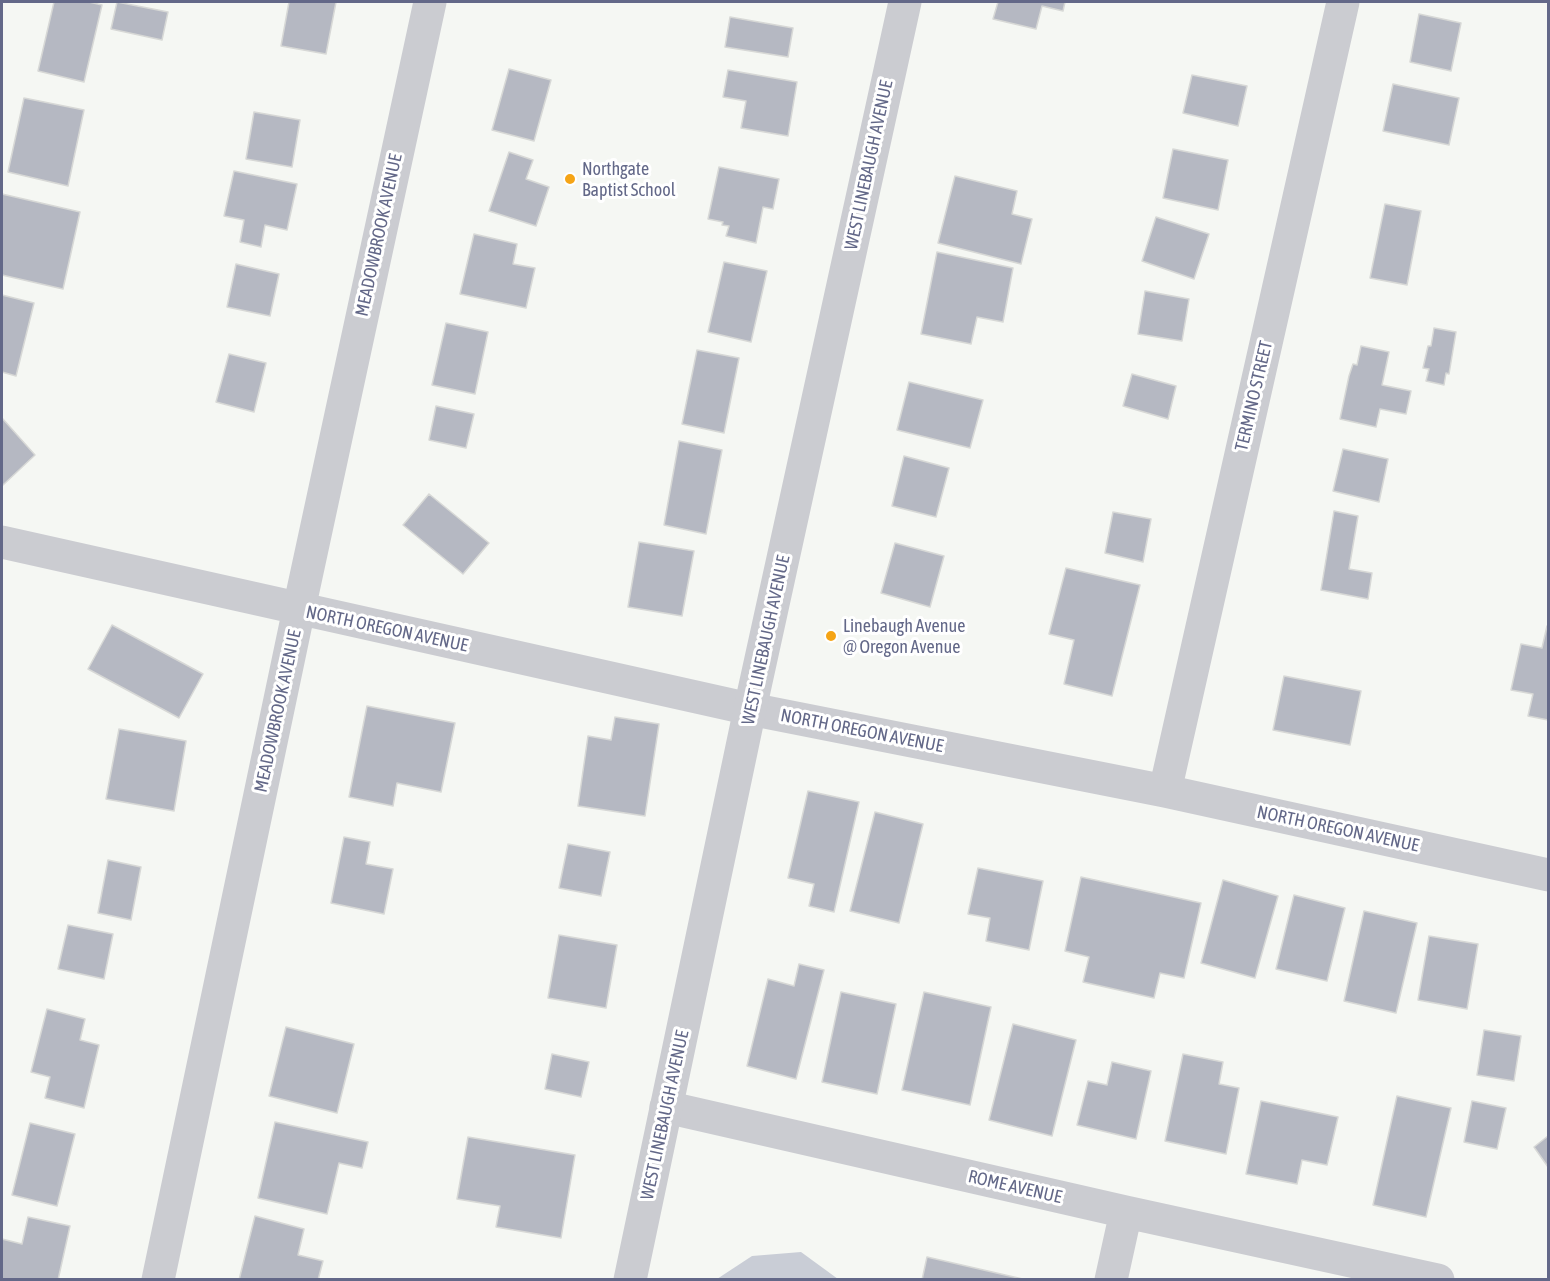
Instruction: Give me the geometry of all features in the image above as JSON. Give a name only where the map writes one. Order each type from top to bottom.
[{"type":"street","name":"MEADOWBROOK AVENUE","points":[[158,1280],[430,2]]},
{"type":"street","name":"WEST LINEBAUGH AVENUE","points":[[630,1280],[750,709],[905,2]]},
{"type":"street","name":"TERMINO STREET","points":[[1165,791],[1343,2]]},
{"type":"street","name":"NORTH OREGON AVENUE","points":[[2,542],[750,709],[1165,791],[1548,875]]},
{"type":"street","name":"ROME AVENUE","points":[[666,1107],[1126,1212],[1362,1272],[1438,1280]]},
{"type":"street","points":[[1112,1280],[1126,1212]]},
{"type":"shaded area","points":[[801,1252],[838,1279],[717,1279],[752,1256]]},
{"type":"building","points":[[54,2],[89,2],[102,5],[84,82],[38,71]]},
{"type":"building","points":[[117,2],[168,12],[162,40],[111,29]]},
{"type":"building","points":[[289,2],[336,2],[326,54],[281,46]]},
{"type":"building","points":[[998,2],[1065,2],[1063,11],[1042,6],[1036,29],[993,19]]},
{"type":"building","points":[[1419,14],[1461,23],[1451,71],[1410,62]]},
{"type":"building","points":[[730,17],[793,28],[788,57],[725,47]]},
{"type":"building","points":[[509,69],[551,80],[534,141],[492,130]]},
{"type":"building","points":[[728,70],[797,82],[788,136],[741,128],[746,101],[723,97]]},
{"type":"building","points":[[1192,75],[1247,86],[1238,126],[1183,113]]},
{"type":"building","points":[[1393,84],[1459,98],[1449,145],[1383,131]]},
{"type":"building","points":[[24,98],[84,110],[68,186],[8,172]]},
{"type":"building","points":[[254,112],[300,120],[292,167],[246,159]]},
{"type":"building","points":[[1173,149],[1228,160],[1218,210],[1163,198]]},
{"type":"building","points":[[509,152],[533,160],[526,179],[549,187],[536,226],[489,211]]},
{"type":"building","points":[[719,167],[779,179],[773,209],[763,207],[756,243],[726,236],[729,226],[722,225],[723,222],[708,219]]},
{"type":"building","points":[[234,171],[297,184],[287,230],[265,225],[261,247],[240,242],[244,220],[224,216]]},
{"type":"building","points":[[955,176],[1017,191],[1012,214],[1032,219],[1021,264],[938,243]]},
{"type":"building","points":[[2,194],[80,212],[63,289],[2,275]]},
{"type":"building","points":[[1385,204],[1421,211],[1407,285],[1370,278]]},
{"type":"building","points":[[1156,217],[1209,234],[1194,279],[1142,261]]},
{"type":"building","points":[[474,234],[517,244],[513,264],[535,268],[526,308],[460,294]]},
{"type":"building","points":[[937,252],[1013,268],[1003,322],[977,317],[971,344],[921,334]]},
{"type":"building","points":[[724,262],[767,271],[751,342],[708,332]]},
{"type":"building","points":[[236,264],[279,274],[270,316],[227,307]]},
{"type":"building","points":[[1145,291],[1189,299],[1182,341],[1138,334]]},
{"type":"building","points":[[2,295],[34,303],[16,376],[2,372]]},
{"type":"building","points":[[446,323],[488,332],[475,394],[432,385]]},
{"type":"building","points":[[1434,328],[1456,332],[1449,374],[1446,373],[1444,385],[1426,381],[1429,369],[1423,368],[1428,346],[1431,346]]},
{"type":"building","points":[[1361,346],[1389,352],[1382,385],[1411,391],[1406,414],[1380,409],[1376,427],[1340,419],[1349,376],[1353,364],[1357,365]]},
{"type":"building","points":[[697,350],[739,358],[724,433],[682,424]]},
{"type":"building","points":[[229,354],[266,363],[254,412],[216,402]]},
{"type":"building","points":[[1132,374],[1176,386],[1168,419],[1123,406]]},
{"type":"building","points":[[909,382],[983,400],[970,448],[897,430]]},
{"type":"building","points":[[436,406],[474,414],[466,448],[429,440]]},
{"type":"building","points":[[2,418],[35,455],[3,485],[2,483]]},
{"type":"building","points":[[679,441],[722,450],[706,534],[664,525]]},
{"type":"building","points":[[1343,449],[1388,459],[1379,502],[1333,491]]},
{"type":"building","points":[[904,456],[949,468],[936,517],[892,506]]},
{"type":"building","points":[[429,494],[489,543],[463,574],[403,525]]},
{"type":"building","points":[[1334,511],[1358,516],[1349,569],[1372,573],[1368,599],[1321,590]]},
{"type":"building","points":[[1113,512],[1151,519],[1143,562],[1105,553]]},
{"type":"building","points":[[639,542],[694,551],[682,616],[628,607]]},
{"type":"building","points":[[895,543],[944,556],[930,607],[881,593]]},
{"type":"building","points":[[1066,568],[1140,585],[1112,696],[1064,684],[1074,640],[1049,634]]},
{"type":"building","points":[[112,625],[203,674],[179,718],[88,669]]},
{"type":"building","points":[[1547,626],[1548,720],[1528,716],[1533,694],[1511,690],[1521,644],[1542,648]]},
{"type":"building","points":[[1284,676],[1361,691],[1350,745],[1273,730]]},
{"type":"building","points":[[367,706],[455,723],[441,792],[397,783],[393,806],[349,797]]},
{"type":"building","points":[[615,717],[659,724],[645,816],[578,806],[588,736],[611,740]]},
{"type":"building","points":[[119,729],[186,741],[174,811],[106,799]]},
{"type":"building","points":[[808,791],[859,802],[834,912],[809,906],[814,884],[788,878]]},
{"type":"building","points":[[875,812],[923,824],[899,923],[850,911]]},
{"type":"building","points":[[344,837],[370,842],[366,864],[393,869],[384,914],[331,903]]},
{"type":"building","points":[[568,844],[610,852],[601,896],[559,888]]},
{"type":"building","points":[[108,860],[141,867],[131,920],[98,913]]},
{"type":"building","points":[[978,868],[1043,881],[1029,950],[986,941],[990,918],[968,914]]},
{"type":"building","points":[[1081,877],[1201,903],[1184,978],[1160,973],[1154,998],[1083,982],[1089,957],[1065,951]]},
{"type":"building","points":[[1223,880],[1278,896],[1255,978],[1201,963]]},
{"type":"building","points":[[1294,895],[1345,908],[1327,981],[1276,969]]},
{"type":"building","points":[[1364,911],[1417,923],[1396,1013],[1344,1001]]},
{"type":"building","points":[[68,925],[113,934],[104,979],[58,969]]},
{"type":"building","points":[[559,935],[617,945],[606,1008],[548,998]]},
{"type":"building","points":[[1429,936],[1478,944],[1467,1009],[1418,1000]]},
{"type":"building","points":[[799,964],[824,970],[796,1079],[747,1066],[768,979],[794,986]]},
{"type":"building","points":[[841,992],[896,1004],[877,1094],[822,1082]]},
{"type":"building","points":[[924,992],[991,1007],[970,1105],[902,1090]]},
{"type":"building","points":[[47,1009],[85,1019],[80,1040],[99,1045],[84,1108],[45,1098],[50,1077],[31,1072]]},
{"type":"building","points":[[1013,1024],[1076,1040],[1052,1136],[989,1120]]},
{"type":"building","points":[[286,1027],[354,1044],[337,1113],[269,1096]]},
{"type":"building","points":[[1484,1030],[1521,1036],[1514,1081],[1477,1075]]},
{"type":"building","points":[[552,1054],[589,1062],[581,1097],[545,1089]]},
{"type":"building","points":[[1183,1054],[1223,1062],[1219,1084],[1239,1088],[1226,1154],[1165,1141]]},
{"type":"building","points":[[1112,1062],[1151,1071],[1136,1139],[1077,1125],[1088,1081],[1107,1085]]},
{"type":"building","points":[[1397,1096],[1451,1108],[1426,1217],[1373,1205]]},
{"type":"building","points":[[1261,1101],[1338,1117],[1327,1165],[1302,1160],[1297,1184],[1246,1174]]},
{"type":"building","points":[[1472,1101],[1506,1108],[1497,1149],[1464,1142]]},
{"type":"building","points":[[275,1122],[368,1142],[362,1168],[339,1163],[327,1214],[258,1198]]},
{"type":"building","points":[[30,1123],[75,1134],[57,1206],[12,1195]]},
{"type":"building","points":[[1548,1136],[1548,1167],[1534,1147]]},
{"type":"building","points":[[468,1137],[575,1155],[561,1238],[496,1227],[500,1206],[457,1199]]},
{"type":"building","points":[[255,1216],[304,1229],[298,1255],[323,1261],[318,1280],[239,1280]]},
{"type":"building","points":[[28,1217],[70,1226],[58,1280],[2,1280],[2,1239],[22,1244]]},
{"type":"building","points":[[927,1257],[1027,1280],[922,1280]]},
{"type":"place","name":"Northgate Baptist School","points":[[570,179]]},
{"type":"place","name":"Linebaugh Avenue @ Oregon Avenue","points":[[831,636]]}]
